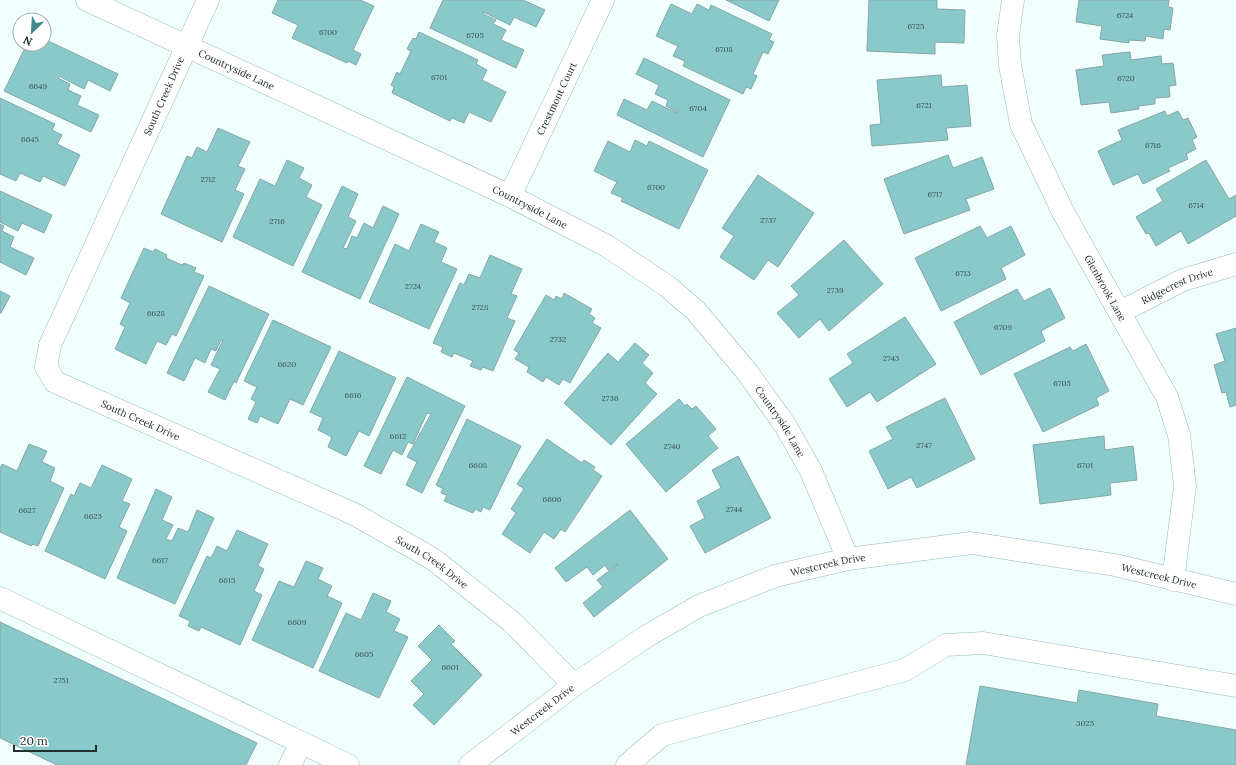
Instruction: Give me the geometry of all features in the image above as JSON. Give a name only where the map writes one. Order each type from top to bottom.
[{"type":"street","name":"Countryside Lane","points":[[87,0],[510,196],[607,246],[667,286],[696,311],[747,372],[785,426],[811,471],[848,559]]},
{"type":"street","name":"South Creek Drive","points":[[208,0],[50,345],[46,367],[55,382],[354,514],[433,559],[512,622],[574,685]]},
{"type":"street","name":"Crestmont Court","points":[[510,196],[603,0]]},
{"type":"street","name":"Glenbrook Lane","points":[[1013,0],[1008,36],[1009,58],[1021,124],[1063,212],[1167,397],[1179,435],[1184,486],[1173,580]]},
{"type":"street","name":"Ridgecrest Drive","points":[[1120,312],[1183,280],[1236,264]]},
{"type":"street","name":"Westcreek Drive","points":[[470,765],[574,685],[647,636],[699,606],[776,576],[848,559],[971,543],[1115,565],[1236,594]]},
{"type":"street","points":[[0,598],[348,765]]},
{"type":"street","points":[[627,765],[662,735],[905,670],[946,645],[983,643],[1236,686]]},
{"type":"street","points":[[290,765],[301,742]]},
{"type":"building","points":[[278,0],[360,0],[374,6],[353,50],[361,54],[356,65],[348,61],[347,63],[292,38],[298,25],[272,13]]},
{"type":"building","points":[[443,0],[523,0],[545,10],[536,27],[514,17],[510,25],[483,12],[483,14],[496,20],[493,24],[506,30],[501,40],[524,50],[516,68],[430,28]]},
{"type":"building","points":[[726,0],[779,0],[769,21]]},
{"type":"building","points":[[869,0],[937,0],[937,9],[965,10],[964,43],[935,42],[935,54],[867,51]]},
{"type":"building","points":[[1079,0],[1169,0],[1168,7],[1173,8],[1170,30],[1164,29],[1163,39],[1146,36],[1145,41],[1129,40],[1129,43],[1100,39],[1102,26],[1076,22]]},
{"type":"building","points":[[671,4],[692,14],[697,4],[709,10],[711,5],[772,34],[769,40],[774,42],[768,54],[763,52],[753,74],[757,76],[751,89],[746,87],[743,94],[683,66],[685,61],[673,56],[678,46],[656,36]]},
{"type":"building","points":[[419,32],[478,60],[476,64],[487,70],[482,80],[506,92],[491,122],[469,112],[464,123],[452,118],[450,121],[392,93],[394,87],[391,85],[397,72],[400,74],[411,51],[407,49],[413,38],[416,39]]},
{"type":"building","points":[[52,43],[118,74],[110,91],[88,80],[84,89],[59,76],[58,78],[70,84],[68,90],[81,96],[77,105],[99,115],[91,132],[4,91],[23,52],[52,52]]},
{"type":"building","points":[[1130,52],[1131,60],[1161,56],[1162,64],[1173,63],[1176,85],[1169,86],[1170,97],[1155,98],[1155,104],[1138,106],[1139,109],[1111,113],[1109,102],[1081,105],[1076,70],[1104,66],[1102,55]]},
{"type":"building","points":[[644,58],[730,100],[703,157],[617,115],[624,99],[647,110],[652,101],[677,113],[678,112],[666,106],[668,100],[655,94],[659,85],[636,74]]},
{"type":"building","points":[[941,75],[942,87],[967,85],[971,126],[946,128],[948,140],[872,146],[870,125],[881,124],[877,80]]},
{"type":"building","points":[[0,98],[55,124],[52,130],[62,135],[57,144],[80,155],[65,186],[43,176],[40,182],[20,173],[16,181],[0,174]]},
{"type":"building","points":[[1165,111],[1167,116],[1178,111],[1183,120],[1188,118],[1197,137],[1192,140],[1196,149],[1186,154],[1188,159],[1168,168],[1170,171],[1143,184],[1138,174],[1113,185],[1098,151],[1122,140],[1118,130]]},
{"type":"building","points":[[218,128],[250,142],[238,166],[245,169],[235,190],[244,194],[222,242],[161,214],[187,156],[192,158],[197,147],[207,152]]},
{"type":"building","points":[[635,140],[647,146],[649,141],[708,170],[679,229],[621,201],[623,198],[611,193],[617,182],[594,171],[608,141],[630,152]]},
{"type":"building","points":[[948,155],[953,168],[982,157],[994,189],[966,199],[970,210],[904,234],[884,179]]},
{"type":"building","points":[[287,160],[304,168],[299,178],[312,185],[306,197],[322,205],[293,266],[233,237],[260,179],[275,186]]},
{"type":"building","points":[[1206,160],[1229,199],[1236,195],[1236,216],[1188,244],[1181,231],[1156,246],[1149,233],[1146,234],[1136,217],[1163,201],[1156,189]]},
{"type":"building","points":[[758,175],[814,213],[778,267],[768,260],[754,280],[720,257],[734,236],[722,228]]},
{"type":"building","points":[[342,186],[358,194],[348,217],[356,221],[343,248],[347,249],[352,236],[357,238],[364,223],[373,228],[383,206],[399,214],[360,299],[302,272]]},
{"type":"building","points":[[0,191],[52,215],[44,233],[22,223],[18,231],[0,222]]},
{"type":"building","points":[[0,224],[4,226],[2,231],[14,237],[10,247],[34,258],[26,275],[0,262]]},
{"type":"building","points":[[421,224],[439,232],[434,242],[447,248],[441,262],[457,269],[429,329],[369,302],[395,244],[409,251]]},
{"type":"building","points":[[980,226],[987,238],[1011,226],[1025,255],[1001,268],[1006,279],[941,311],[915,258]]},
{"type":"building","points":[[844,240],[883,284],[829,331],[820,319],[799,338],[777,313],[799,295],[791,286]]},
{"type":"building","points":[[144,248],[153,252],[155,249],[167,255],[166,258],[182,265],[184,263],[196,268],[194,272],[204,276],[176,336],[172,334],[166,345],[157,341],[146,364],[115,349],[125,327],[120,324],[130,303],[121,298]]},
{"type":"building","points":[[490,255],[522,269],[511,294],[517,296],[507,318],[515,321],[493,371],[483,367],[481,370],[470,366],[473,361],[454,353],[452,357],[441,352],[443,347],[433,343],[460,283],[464,285],[469,274],[480,278]]},
{"type":"building","points":[[209,286],[269,314],[236,383],[234,381],[225,400],[208,392],[220,369],[211,365],[223,340],[221,340],[216,351],[211,349],[205,363],[195,358],[184,381],[167,373]]},
{"type":"building","points":[[1050,288],[1065,318],[1041,331],[1045,341],[981,375],[954,322],[1017,289],[1024,301]]},
{"type":"building","points":[[0,291],[10,296],[1,313],[0,313]]},
{"type":"building","points":[[564,293],[592,309],[589,314],[595,318],[592,323],[601,328],[570,383],[563,379],[559,385],[546,377],[543,382],[527,372],[529,367],[515,359],[519,353],[514,350],[546,295],[554,300],[556,296],[562,299]]},
{"type":"building","points":[[905,317],[936,364],[877,402],[870,392],[847,407],[829,379],[853,363],[847,354]]},
{"type":"building","points":[[273,320],[331,347],[303,405],[290,399],[278,424],[260,416],[257,423],[248,419],[256,402],[251,399],[257,387],[244,381]]},
{"type":"building","points":[[1236,328],[1236,405],[1230,407],[1226,392],[1222,393],[1214,365],[1225,361],[1216,334]]},
{"type":"building","points":[[635,343],[649,355],[642,363],[653,373],[645,383],[657,394],[611,445],[564,403],[608,353],[618,362]]},
{"type":"building","points":[[1086,344],[1109,391],[1096,398],[1099,405],[1043,432],[1014,374],[1070,347],[1073,351]]},
{"type":"building","points":[[339,351],[396,378],[369,436],[359,431],[346,456],[328,447],[332,437],[318,430],[323,418],[310,412]]},
{"type":"building","points":[[407,377],[465,406],[422,493],[406,485],[417,462],[407,457],[431,414],[427,413],[413,444],[408,442],[402,455],[393,450],[381,474],[364,466]]},
{"type":"building","points":[[945,398],[975,459],[917,488],[911,477],[888,489],[869,451],[893,439],[886,427]]},
{"type":"building","points":[[679,399],[685,406],[687,404],[692,409],[696,406],[716,429],[708,436],[718,448],[666,492],[626,444]]},
{"type":"building","points":[[467,419],[521,446],[490,510],[483,507],[481,512],[475,509],[473,513],[444,501],[447,495],[441,493],[443,489],[436,485]]},
{"type":"building","points":[[1104,436],[1105,450],[1133,446],[1137,480],[1110,483],[1111,495],[1040,504],[1033,445]]},
{"type":"building","points":[[547,439],[582,463],[584,460],[595,467],[593,470],[602,476],[565,532],[561,529],[554,539],[544,532],[530,553],[502,534],[516,513],[511,509],[524,489],[517,484]]},
{"type":"building","points":[[29,444],[47,451],[42,462],[55,468],[50,481],[64,488],[38,546],[33,544],[31,546],[0,532],[0,469],[2,464],[17,471]]},
{"type":"building","points":[[738,456],[771,518],[705,553],[690,526],[705,518],[697,501],[721,488],[712,470]]},
{"type":"building","points":[[102,465],[132,479],[122,501],[130,504],[119,527],[127,531],[105,579],[45,551],[71,494],[74,496],[80,483],[91,488]]},
{"type":"building","points":[[156,489],[172,497],[162,520],[173,525],[166,539],[172,541],[178,528],[188,532],[197,510],[214,518],[175,604],[117,578]]},
{"type":"building","points":[[630,510],[668,559],[594,617],[583,603],[603,587],[597,580],[617,564],[608,570],[605,565],[593,575],[587,567],[566,582],[555,568]]},
{"type":"building","points":[[237,530],[268,544],[258,566],[264,569],[254,591],[262,595],[240,645],[201,627],[199,631],[188,626],[190,621],[179,616],[207,556],[211,558],[217,546],[227,551]]},
{"type":"building","points":[[306,561],[323,568],[318,579],[332,586],[327,596],[342,603],[313,668],[252,640],[279,581],[294,587]]},
{"type":"building","points":[[373,593],[391,601],[386,612],[400,619],[394,631],[408,637],[379,698],[319,671],[346,613],[361,620]]},
{"type":"building","points":[[0,622],[257,743],[246,765],[57,765],[0,738]]},
{"type":"building","points":[[439,625],[455,641],[451,644],[482,675],[434,725],[413,705],[424,694],[411,681],[432,660],[418,646]]},
{"type":"building","points":[[980,686],[1077,703],[1079,690],[1158,704],[1156,716],[1236,730],[1236,765],[966,765]]}]
